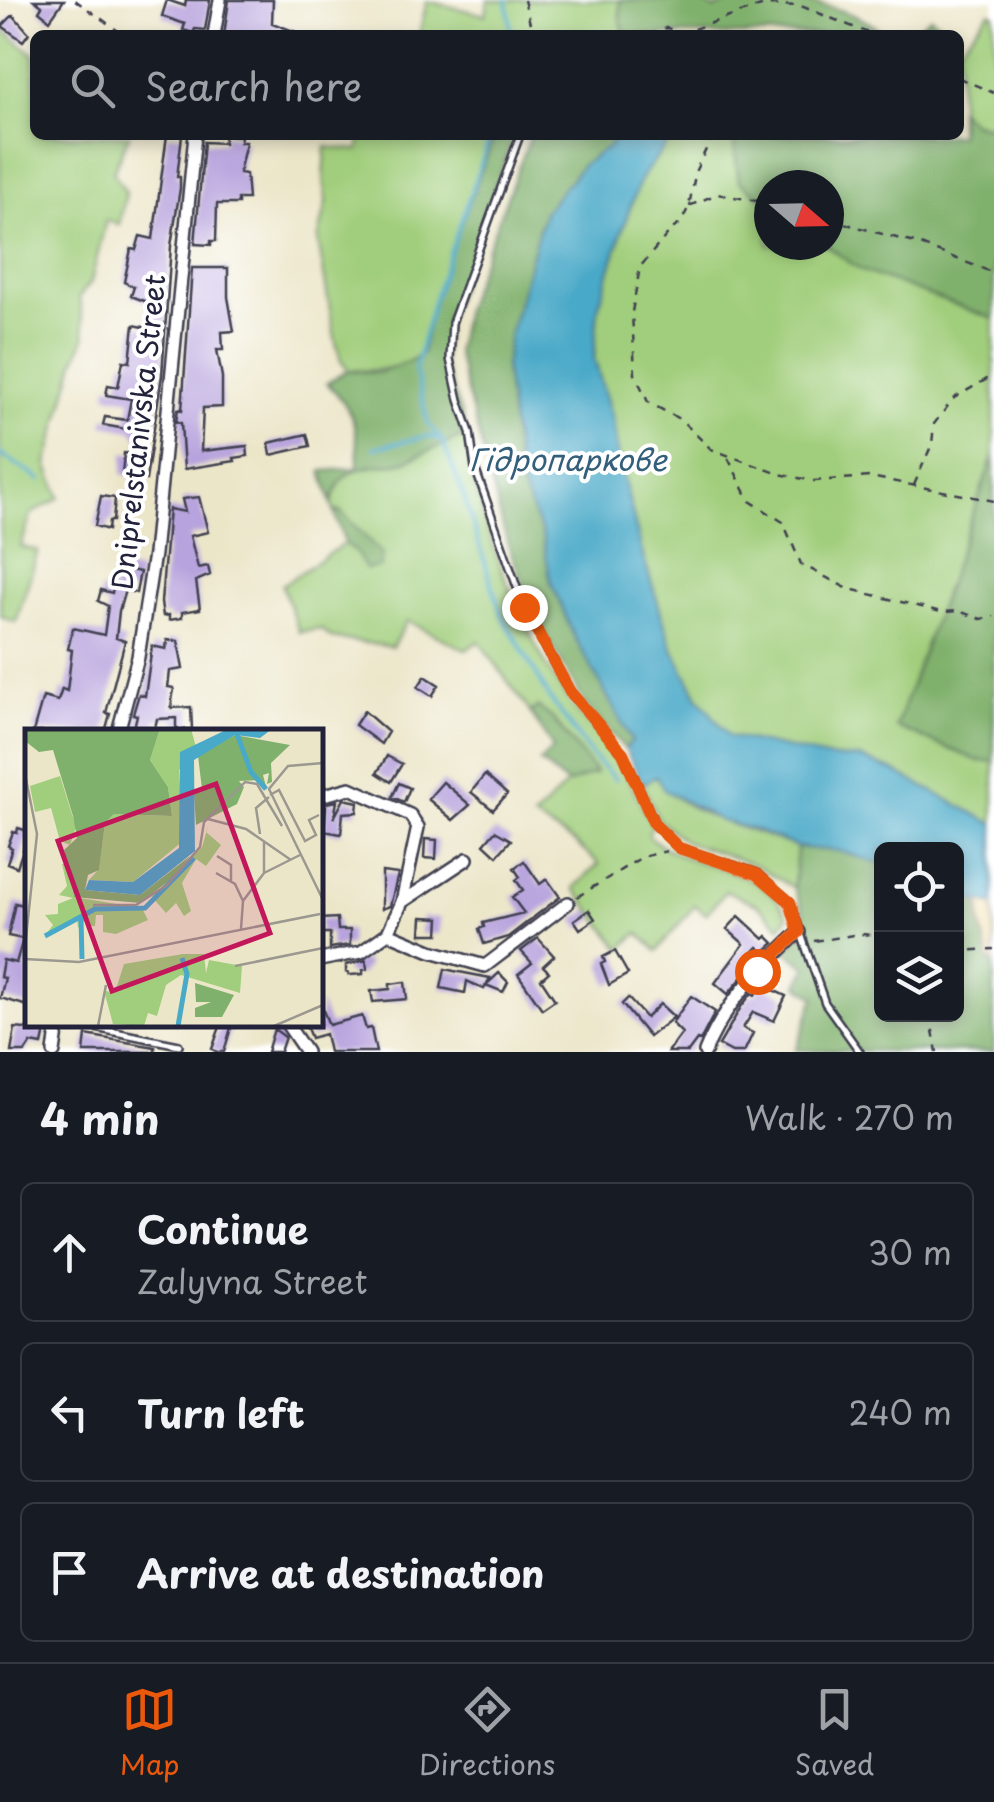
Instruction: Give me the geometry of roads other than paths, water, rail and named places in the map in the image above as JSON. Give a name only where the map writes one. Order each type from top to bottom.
[{"type":"street","points":[[215,30],[220,0]]},
{"type":"street","name":"Dniprelstanivska Street","points":[[119,729],[138,657],[154,554],[195,140]]},
{"type":"street","points":[[322,960],[361,952],[388,932],[402,902],[418,827],[410,815],[350,788],[328,794]]},
{"type":"street","points":[[402,902],[467,860]]},
{"type":"street","points":[[388,932],[430,951],[485,966],[568,903]]},
{"type":"street","points":[[705,1052],[730,1004],[757,971],[801,938]]},
{"type":"street","points":[[54,1052],[58,1027]]},
{"type":"street","points":[[289,1027],[306,1052]]},
{"type":"lane","points":[[518,140],[452,322],[450,359],[470,432],[475,468],[524,607],[570,692],[623,753],[654,824],[679,848],[757,874],[790,902],[825,1003],[860,1052]]},
{"type":"lane","points":[[91,1027],[179,1045]]},
{"type":"water","name":"Гідропаркове","points":[[613,140],[670,140],[641,178],[625,222],[598,308],[594,358],[613,422],[643,556],[672,647],[698,697],[729,736],[831,758],[859,758],[892,770],[994,824],[994,905],[964,898],[964,842],[874,842],[874,862],[839,851],[797,847],[721,821],[664,790],[656,776],[643,784],[625,749],[632,741],[573,634],[551,582],[542,533],[519,481],[505,368],[510,333],[544,212],[583,164]]},
{"type":"waterway","points":[[507,0],[511,30]]},
{"type":"waterway","points":[[489,140],[433,302],[415,369],[428,424],[442,440],[461,488],[501,613],[551,700],[592,756],[616,780]]},
{"type":"waterway","points":[[374,448],[428,436],[442,440]]},
{"type":"waterway","points":[[0,454],[41,480]]}]
